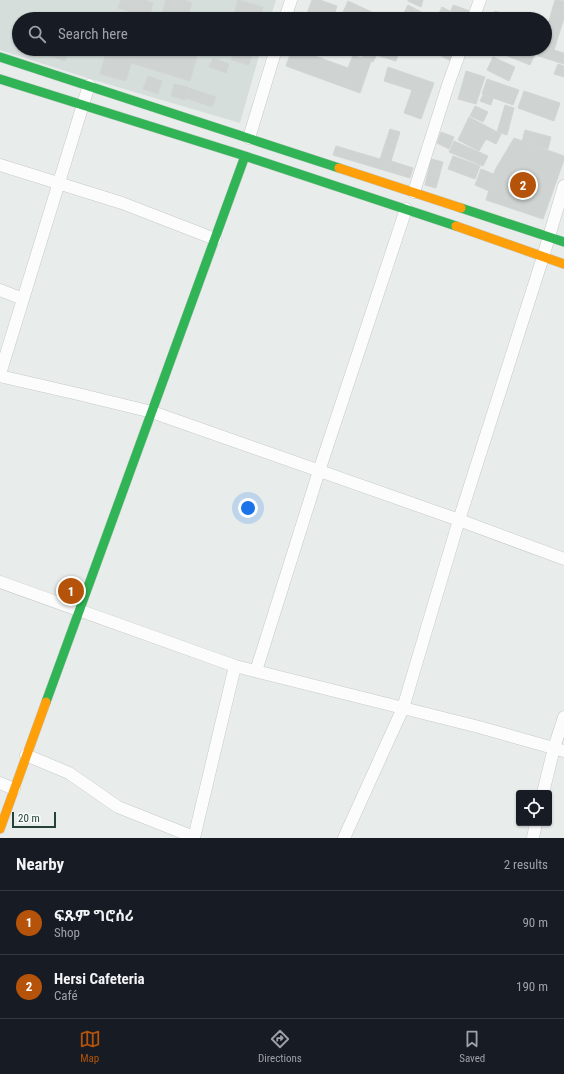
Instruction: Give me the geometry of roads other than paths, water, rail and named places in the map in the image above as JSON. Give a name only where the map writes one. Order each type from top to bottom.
[{"type":"main road","points":[[0,57],[564,242]]},
{"type":"main road","points":[[0,79],[245,156],[406,209],[564,264]]},
{"type":"main road","points":[[0,829],[245,156]]},
{"type":"street","points":[[287,12],[291,0]]},
{"type":"street","points":[[475,12],[480,0]]},
{"type":"street","points":[[249,138],[274,56]]},
{"type":"street","points":[[414,192],[458,56]]},
{"type":"street","points":[[89,85],[0,375],[152,412],[459,520],[564,559]]},
{"type":"street","points":[[0,165],[122,203],[215,240]]},
{"type":"street","points":[[344,838],[403,708],[459,520],[543,257],[564,186]]},
{"type":"street","points":[[256,671],[319,471],[406,209]]},
{"type":"street","points":[[0,290],[23,299]]},
{"type":"street","points":[[0,582],[235,666],[480,726],[559,749]]},
{"type":"street","points":[[26,755],[68,773],[118,807],[194,838],[235,666]]},
{"type":"street","points":[[544,790],[559,749],[564,717]]},
{"type":"street","points":[[0,783],[14,788]]},
{"type":"street","points":[[533,838],[535,826]]},
{"type":"place","name":"Hersi Cafeteria","points":[[523,185]]},
{"type":"place","name":"ፍጹም ግሮሰሪ","points":[[71,591]]}]
